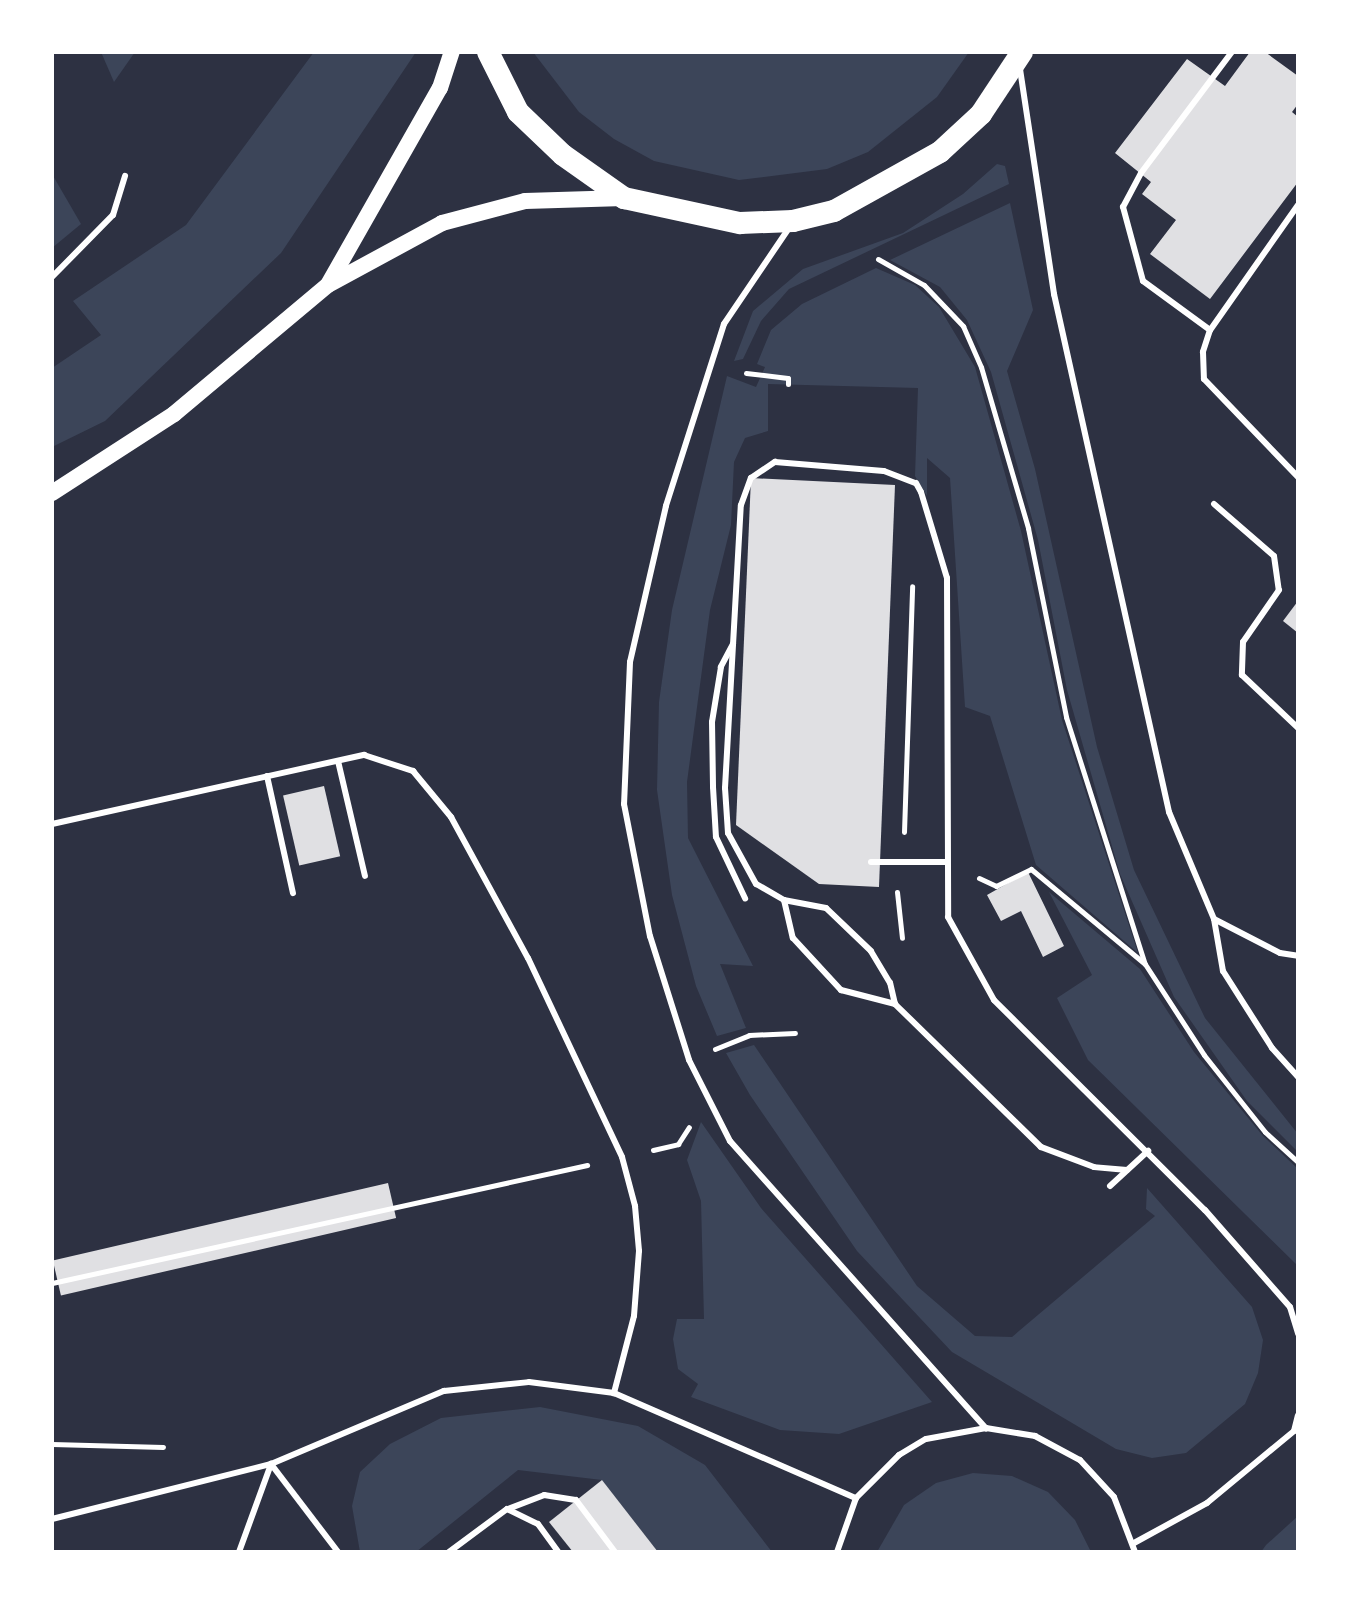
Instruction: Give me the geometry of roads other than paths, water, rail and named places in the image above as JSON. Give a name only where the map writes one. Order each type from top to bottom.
[{"type":"highway","points":[[488,52],[518,112],[563,155],[624,198],[740,223],[793,221],[834,211],[940,152],[981,114],[1020,57]]},
{"type":"main road","points":[[328,285],[440,88],[452,52]]},
{"type":"main road","points":[[52,493],[174,414],[328,285],[442,223],[525,201],[624,198]]},
{"type":"lane","points":[[1210,330],[1143,281],[1123,207],[1141,173],[1232,52]]},
{"type":"lane","points":[[1020,57],[1054,294],[1169,812],[1214,919],[1223,971],[1272,1048],[1298,1077]]},
{"type":"lane","points":[[52,277],[113,215],[125,176]]},
{"type":"lane","points":[[1298,205],[1210,330],[1203,352],[1204,379],[1298,477]]},
{"type":"lane","points":[[793,221],[724,324],[670,491],[630,662],[624,804],[650,936],[689,1060],[730,1141],[986,1428]]},
{"type":"lane","points":[[895,1004],[890,983],[871,951],[826,908],[784,900],[756,884],[728,833],[725,788],[741,505],[751,478],[775,462],[884,471],[916,483],[932,516],[947,578],[948,917],[994,1000],[1148,1151],[1290,1307],[1298,1334]]},
{"type":"lane","points":[[1214,504],[1274,556],[1279,590],[1243,642],[1242,675],[1298,728]]},
{"type":"lane","points":[[734,641],[721,667],[712,722],[713,787],[716,837],[745,898]]},
{"type":"lane","points":[[52,824],[364,755],[413,771],[451,817],[528,958],[622,1157],[639,1251],[634,1316],[614,1393]]},
{"type":"lane","points":[[338,761],[365,876]]},
{"type":"lane","points":[[267,776],[293,893]]},
{"type":"lane","points":[[871,862],[946,862]]},
{"type":"lane","points":[[784,900],[793,938],[841,990],[895,1004],[1041,1147],[1094,1167],[1127,1170]]},
{"type":"lane","points":[[1214,919],[1280,953],[1298,956]]},
{"type":"lane","points":[[1110,1186],[1148,1151]]},
{"type":"lane","points":[[52,1519],[271,1464],[444,1391],[529,1382],[614,1393],[856,1498]]},
{"type":"lane","points":[[1134,1543],[1207,1503],[1294,1431],[1298,1415]]},
{"type":"lane","points":[[837,1552],[856,1498],[875,1474],[926,1439],[986,1428],[1035,1436],[1080,1460],[1114,1497],[1135,1552]]},
{"type":"lane","points":[[239,1552],[271,1464]]},
{"type":"lane","points":[[271,1464],[338,1552]]},
{"type":"lane","points":[[449,1552],[507,1509],[544,1495],[576,1500],[615,1552]]},
{"type":"lane","points":[[507,1509],[538,1524],[558,1552]]}]
